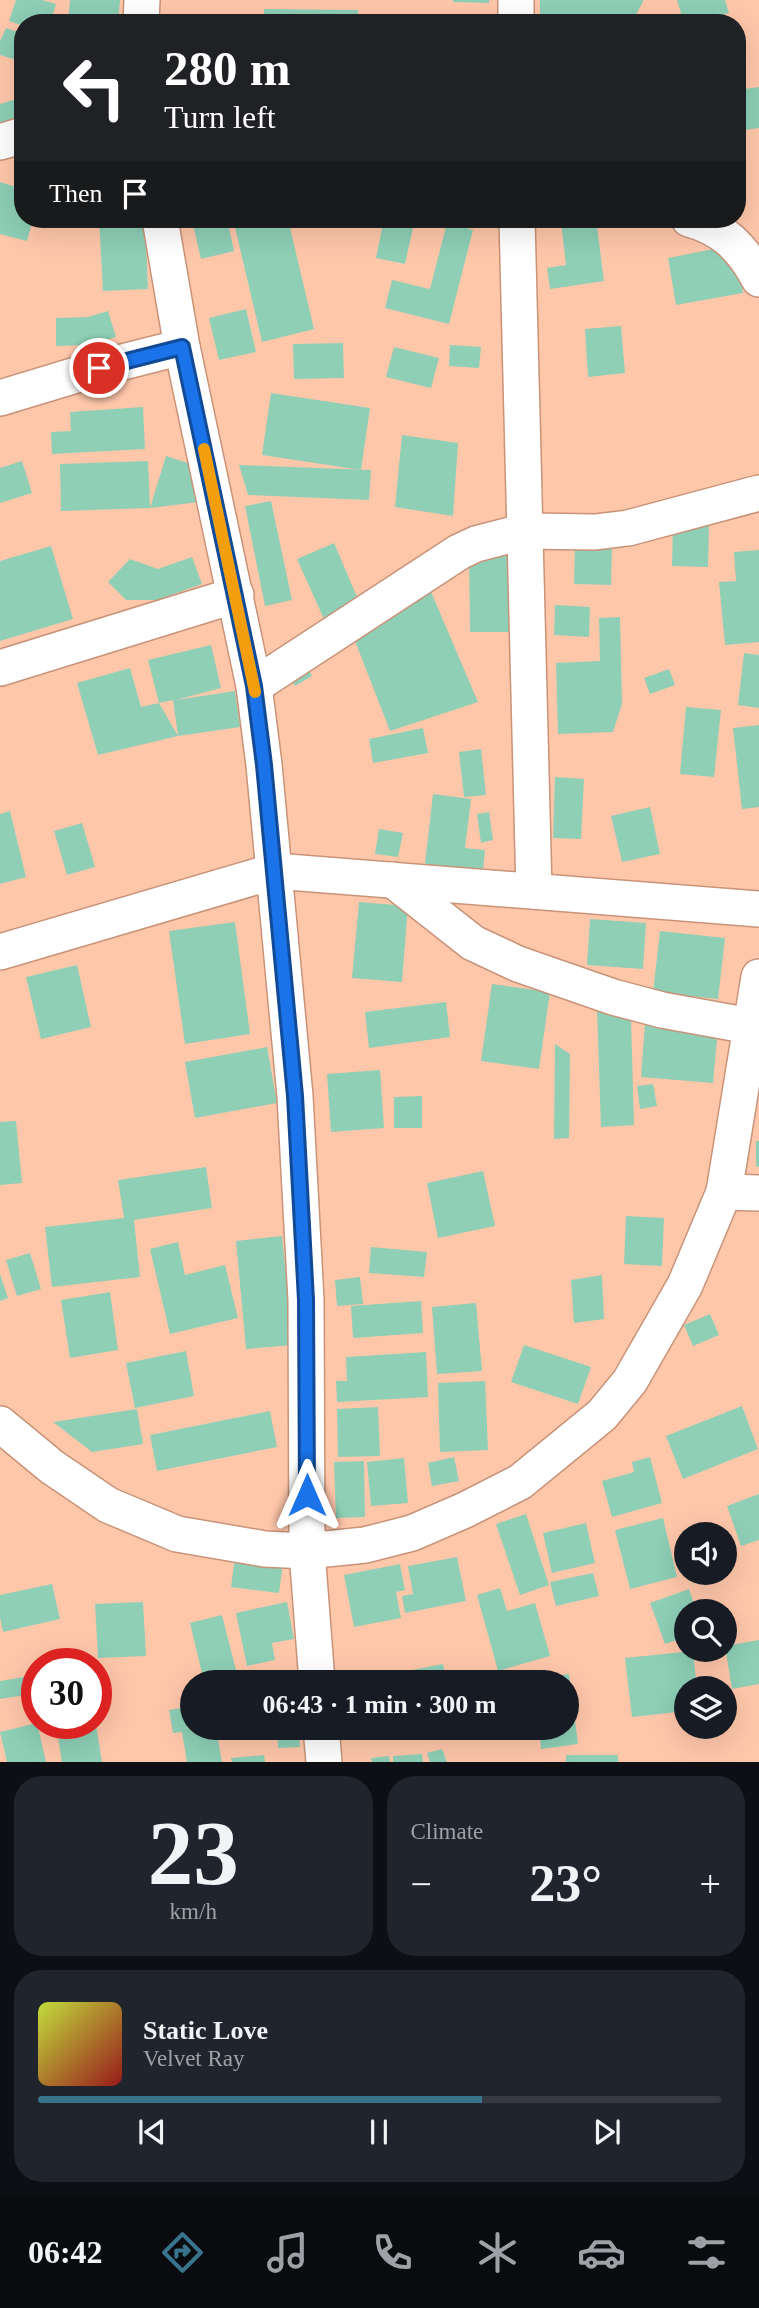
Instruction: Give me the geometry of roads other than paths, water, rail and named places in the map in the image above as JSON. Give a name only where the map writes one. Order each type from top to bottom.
[{"type":"street","points":[[162,228],[182,347],[254,686],[275,871],[295,1096],[306,1300],[307,1550],[316,1670]]},
{"type":"street","points":[[517,228],[534,891]]},
{"type":"street","points":[[714,228],[734,240],[759,279]]},
{"type":"street","points":[[0,398],[99,368],[182,347]]},
{"type":"street","points":[[254,686],[459,552],[476,544],[526,531],[595,532],[628,528],[759,493]]},
{"type":"street","points":[[0,667],[236,595]]},
{"type":"street","points":[[0,953],[275,871],[759,909]]},
{"type":"street","points":[[393,880],[474,943],[518,964],[613,997],[662,1010],[750,1026]]},
{"type":"street","points":[[0,1424],[52,1467],[108,1505],[177,1534],[265,1549],[307,1550],[365,1545],[412,1533],[520,1482],[602,1415],[631,1381],[685,1285],[724,1192],[759,976]]},
{"type":"street","points":[[724,1192],[759,1193]]},
{"type":"street","points":[[322,1740],[324,1762]]}]
